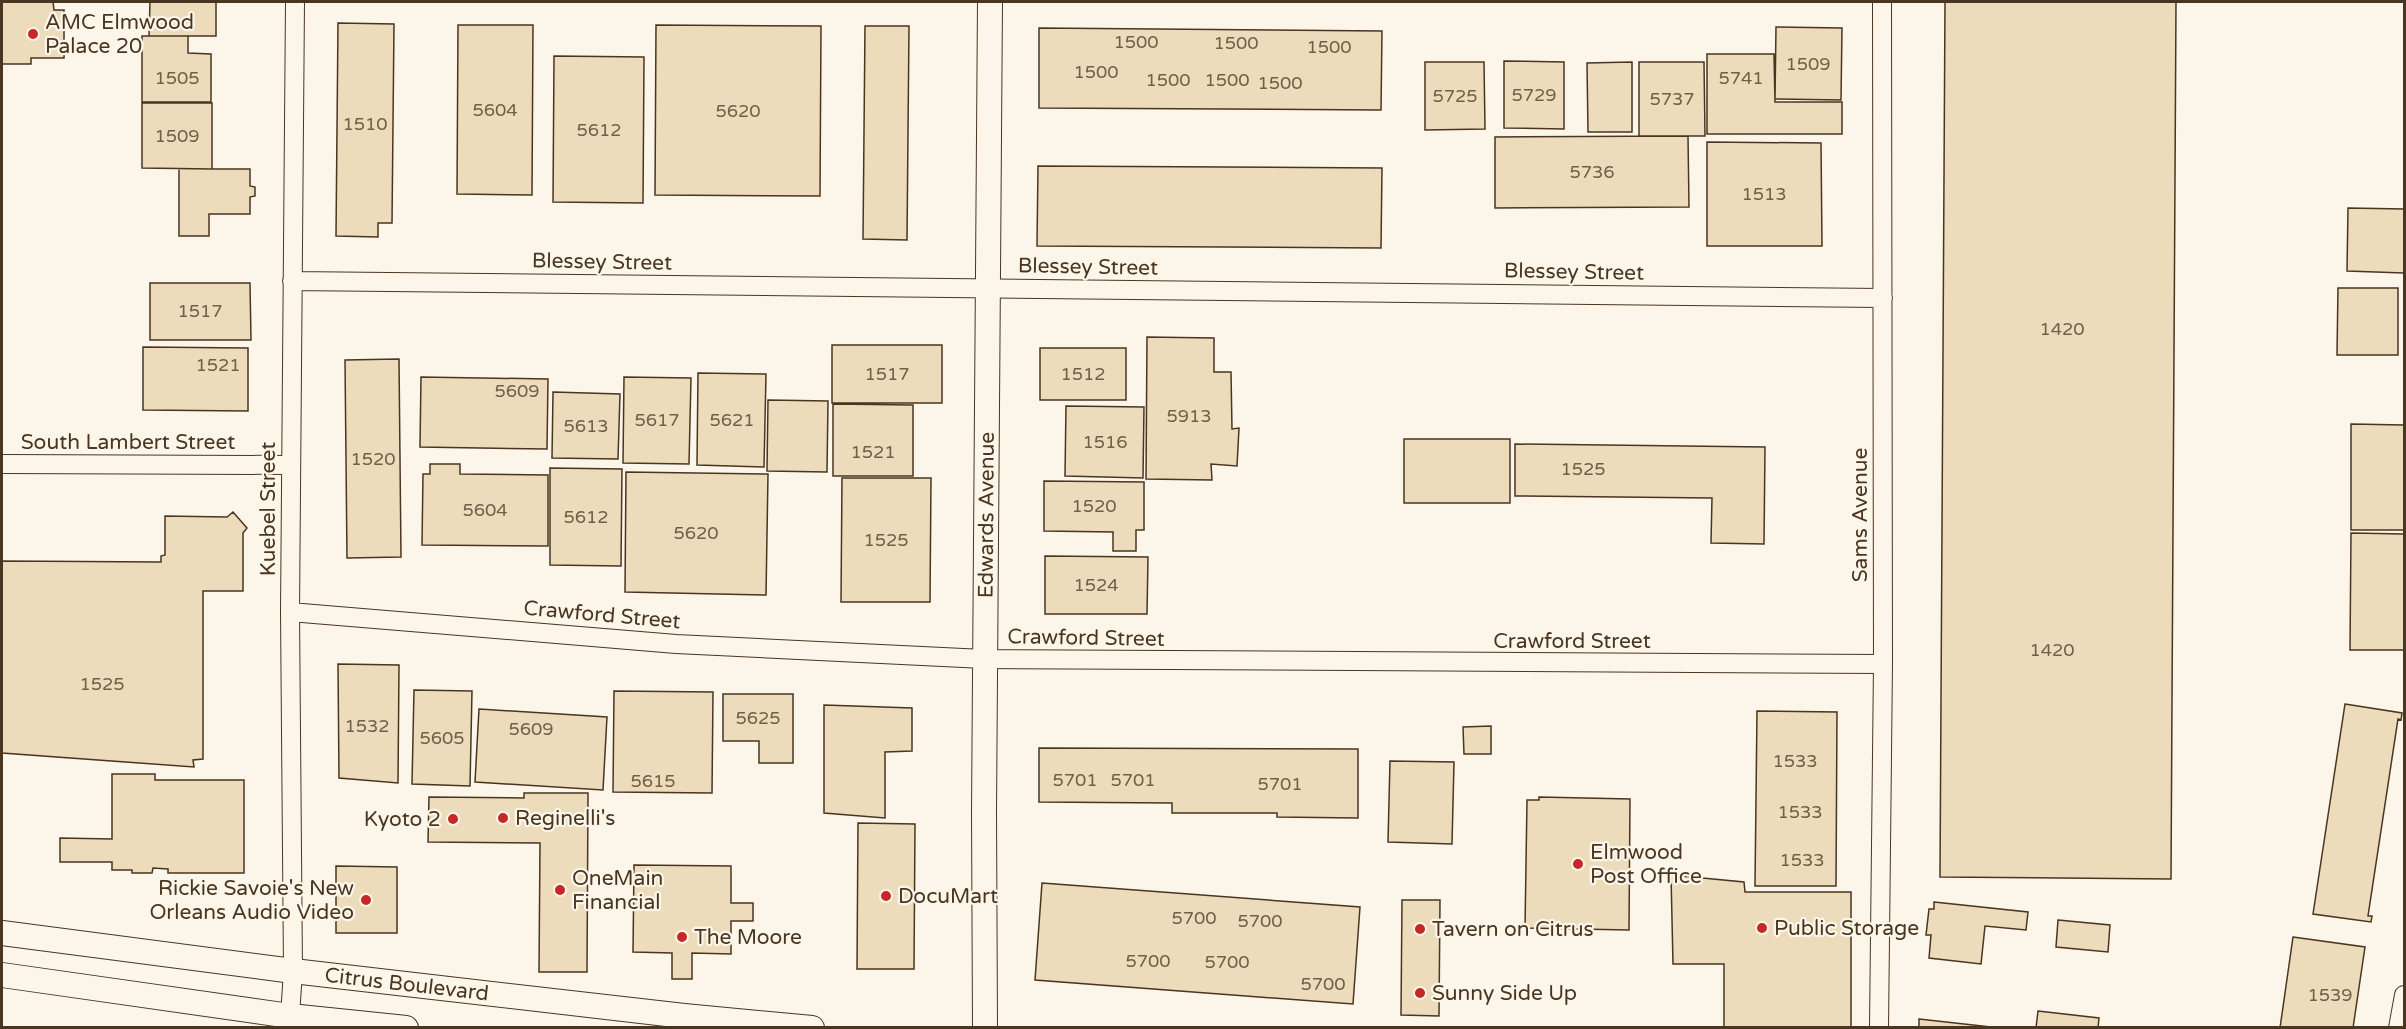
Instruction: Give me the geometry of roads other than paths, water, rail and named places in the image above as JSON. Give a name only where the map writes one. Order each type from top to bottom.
[{"type":"street","name":"Kuebel Street","points":[[290,1016],[293,971],[290,612],[294,2]]},
{"type":"street","name":"Edwards Avenue","points":[[985,1028],[984,659],[990,2]]},
{"type":"street","name":"Sams Avenue","points":[[1879,1028],[1883,664],[1882,2]]},
{"type":"street","name":"Blessey Street","points":[[292,281],[1883,298]]},
{"type":"street","name":"South Lambert Street","points":[[2,464],[291,465]]},
{"type":"street","name":"Crawford Street","points":[[290,612],[676,644],[984,659],[1883,664]]},
{"type":"street","name":"Citrus Boulevard","points":[[2,933],[293,971],[684,1016],[812,1028]]},
{"type":"street","name":"Citrus Boulevard","points":[[2,975],[290,1016],[406,1028]]},
{"type":"street","points":[[2398,1028],[2404,995]]},
{"type":"place","name":"AMC Elmwood Palace 20","points":[[33,34]]},
{"type":"place","name":"Reginelli's","points":[[503,818]]},
{"type":"place","name":"Kyoto 2","points":[[453,819]]},
{"type":"place","name":"Elmwood Post Office","points":[[1578,864]]},
{"type":"place","name":"OneMain Financial","points":[[560,890]]},
{"type":"place","name":"DocuMart","points":[[886,896]]},
{"type":"place","name":"Rickie Savoie's New Orleans Audio Video","points":[[366,900]]},
{"type":"place","name":"Public Storage","points":[[1762,928]]},
{"type":"place","name":"Tavern on Citrus","points":[[1420,929]]},
{"type":"place","name":"The Moore","points":[[682,937]]},
{"type":"place","name":"Sunny Side Up","points":[[1420,993]]}]
